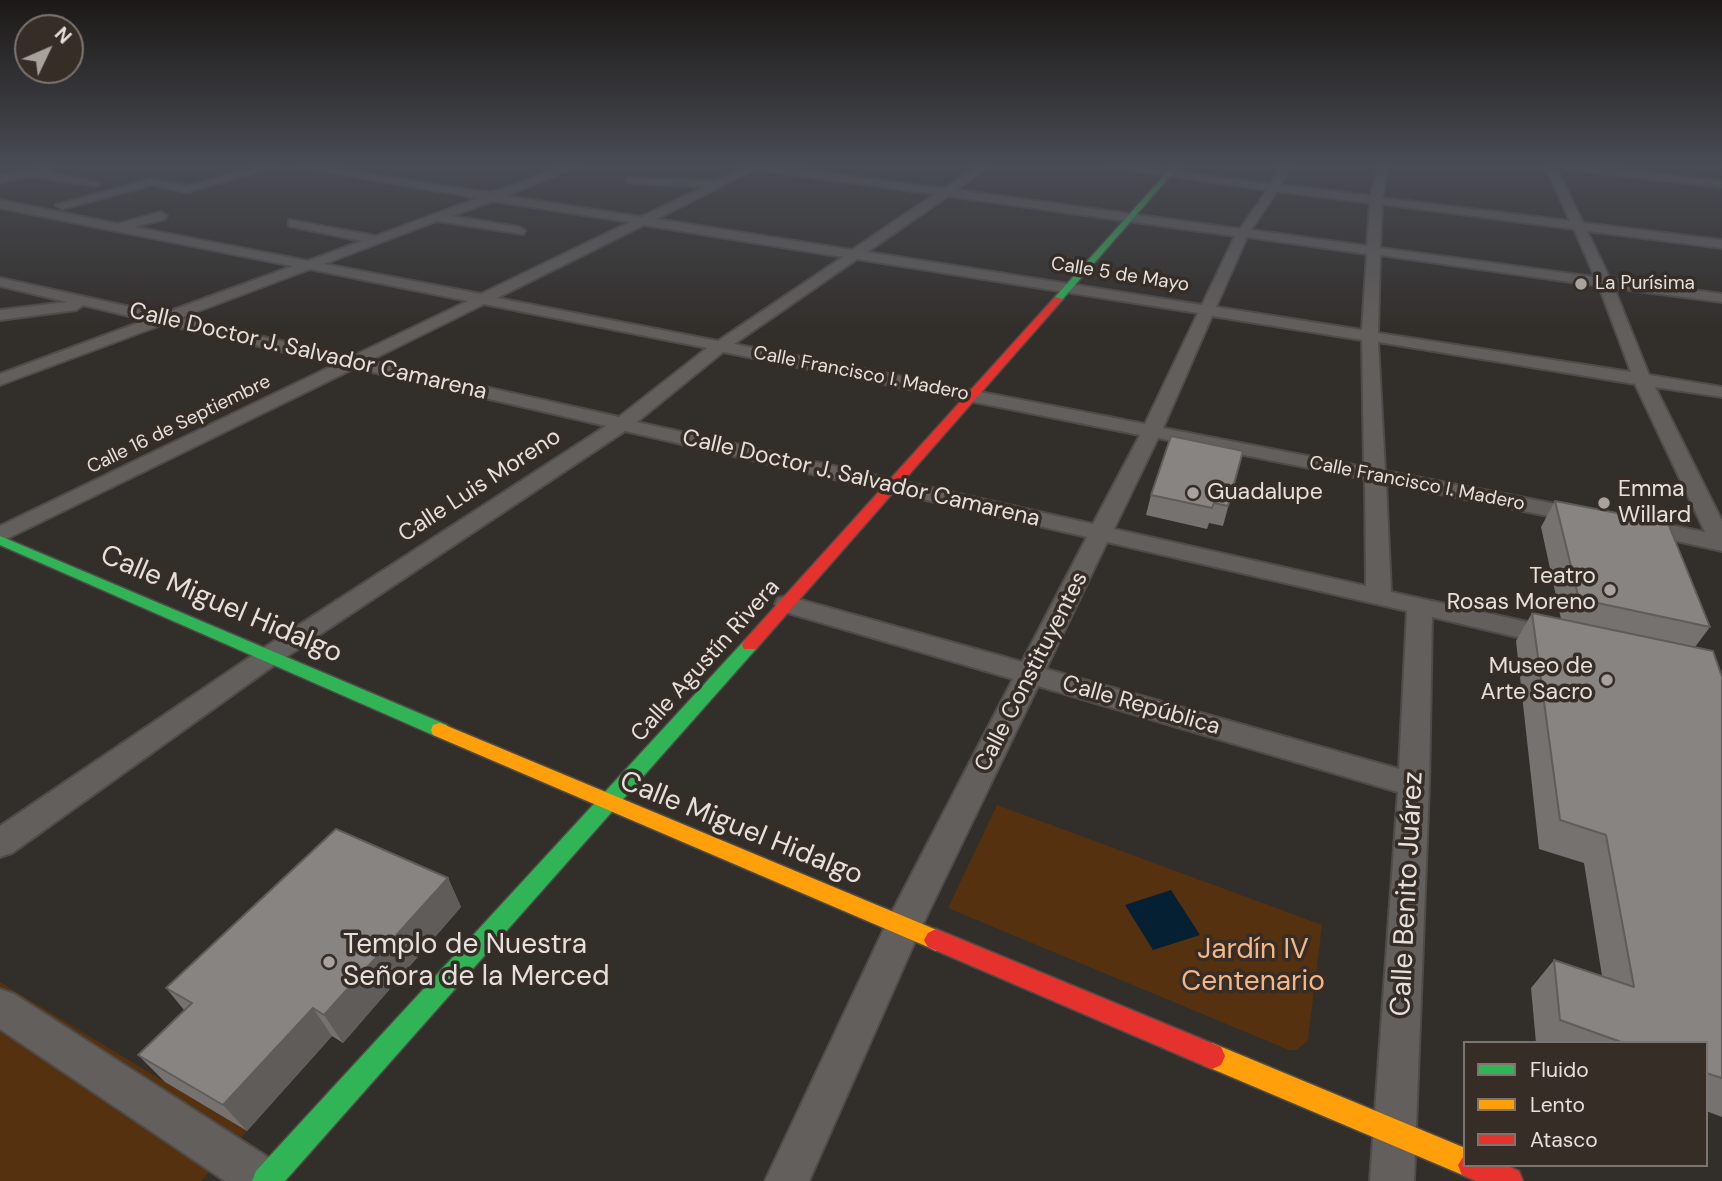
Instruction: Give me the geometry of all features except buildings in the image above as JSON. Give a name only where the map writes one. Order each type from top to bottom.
[{"type":"main road","name":"Calle Agustín Rivera","points":[[265,1181],[894,486],[1124,222]]},
{"type":"main road","name":"Calle Miguel Hidalgo","points":[[0,537],[609,803],[1463,1161]]},
{"type":"main road","points":[[1477,1167],[1509,1181]]},
{"type":"street","name":"Calle Francisco I. Madero","points":[[91,222],[1722,543]]},
{"type":"street","points":[[120,228],[140,222]]},
{"type":"street","points":[[0,380],[426,222]]},
{"type":"street","points":[[461,222],[519,232]]},
{"type":"street","name":"Calle 16 de Septiembre","points":[[0,537],[642,222]]},
{"type":"street","name":"Calle 5 de Mayo","points":[[651,222],[1722,392]]},
{"type":"street","name":"Calle Luis Moreno","points":[[0,843],[271,654],[624,423],[719,346],[903,222]]},
{"type":"street","points":[[1160,222],[1722,298]]},
{"type":"street","name":"Calle Constituyentes","points":[[787,1181],[904,925],[1151,432],[1206,310],[1250,222]]},
{"type":"street","points":[[1374,222],[1370,336],[1379,597]]},
{"type":"street","points":[[1551,222],[1722,244]]},
{"type":"street","points":[[1578,222],[1605,282],[1642,379],[1722,543]]},
{"type":"street","points":[[293,223],[380,240]]},
{"type":"street","name":"Calle Doctor J. Salvador Camarena","points":[[0,282],[1578,642]]},
{"type":"street","points":[[0,316],[90,303]]},
{"type":"street","name":"Calle República","points":[[787,604],[1414,785]]},
{"type":"street","name":"Calle Benito Juárez","points":[[1392,1181],[1414,785],[1420,606]]},
{"type":"street","points":[[0,1007],[265,1181]]},
{"type":"green space","name":"Jardín IV Centenario","points":[[997,805],[1322,925],[1308,1040],[1297,1050],[1289,1050],[948,908]]},
{"type":"green space","points":[[0,982],[247,1131],[201,1181],[0,1181]]},
{"type":"water","points":[[1171,890],[1200,935],[1153,950],[1125,905]]},
{"type":"traffic: fast","points":[[1058,299],[1126,222]]},
{"type":"traffic: fast","points":[[0,540],[440,730]]},
{"type":"traffic: fast","points":[[266,1181],[750,645]]},
{"type":"traffic: slow","points":[[440,730],[936,940]]},
{"type":"traffic: slow","points":[[1212,1056],[1463,1161]]},
{"type":"traffic: jam","points":[[750,645],[1058,299]]},
{"type":"traffic: jam","points":[[936,940],[1212,1056]]},
{"type":"traffic: jam","points":[[1477,1167],[1509,1181]]},
{"type":"place","name":"La Purísima","points":[[1581,284]]},
{"type":"place","name":"Guadalupe","points":[[1193,493]]},
{"type":"place","name":"Emma Willard","points":[[1604,503]]},
{"type":"place","name":"Teatro Rosas Moreno","points":[[1610,590]]},
{"type":"place","name":"Museo de Arte Sacro","points":[[1607,680]]},
{"type":"place","name":"Templo de Nuestra Señora de la Merced","points":[[329,962]]}]
